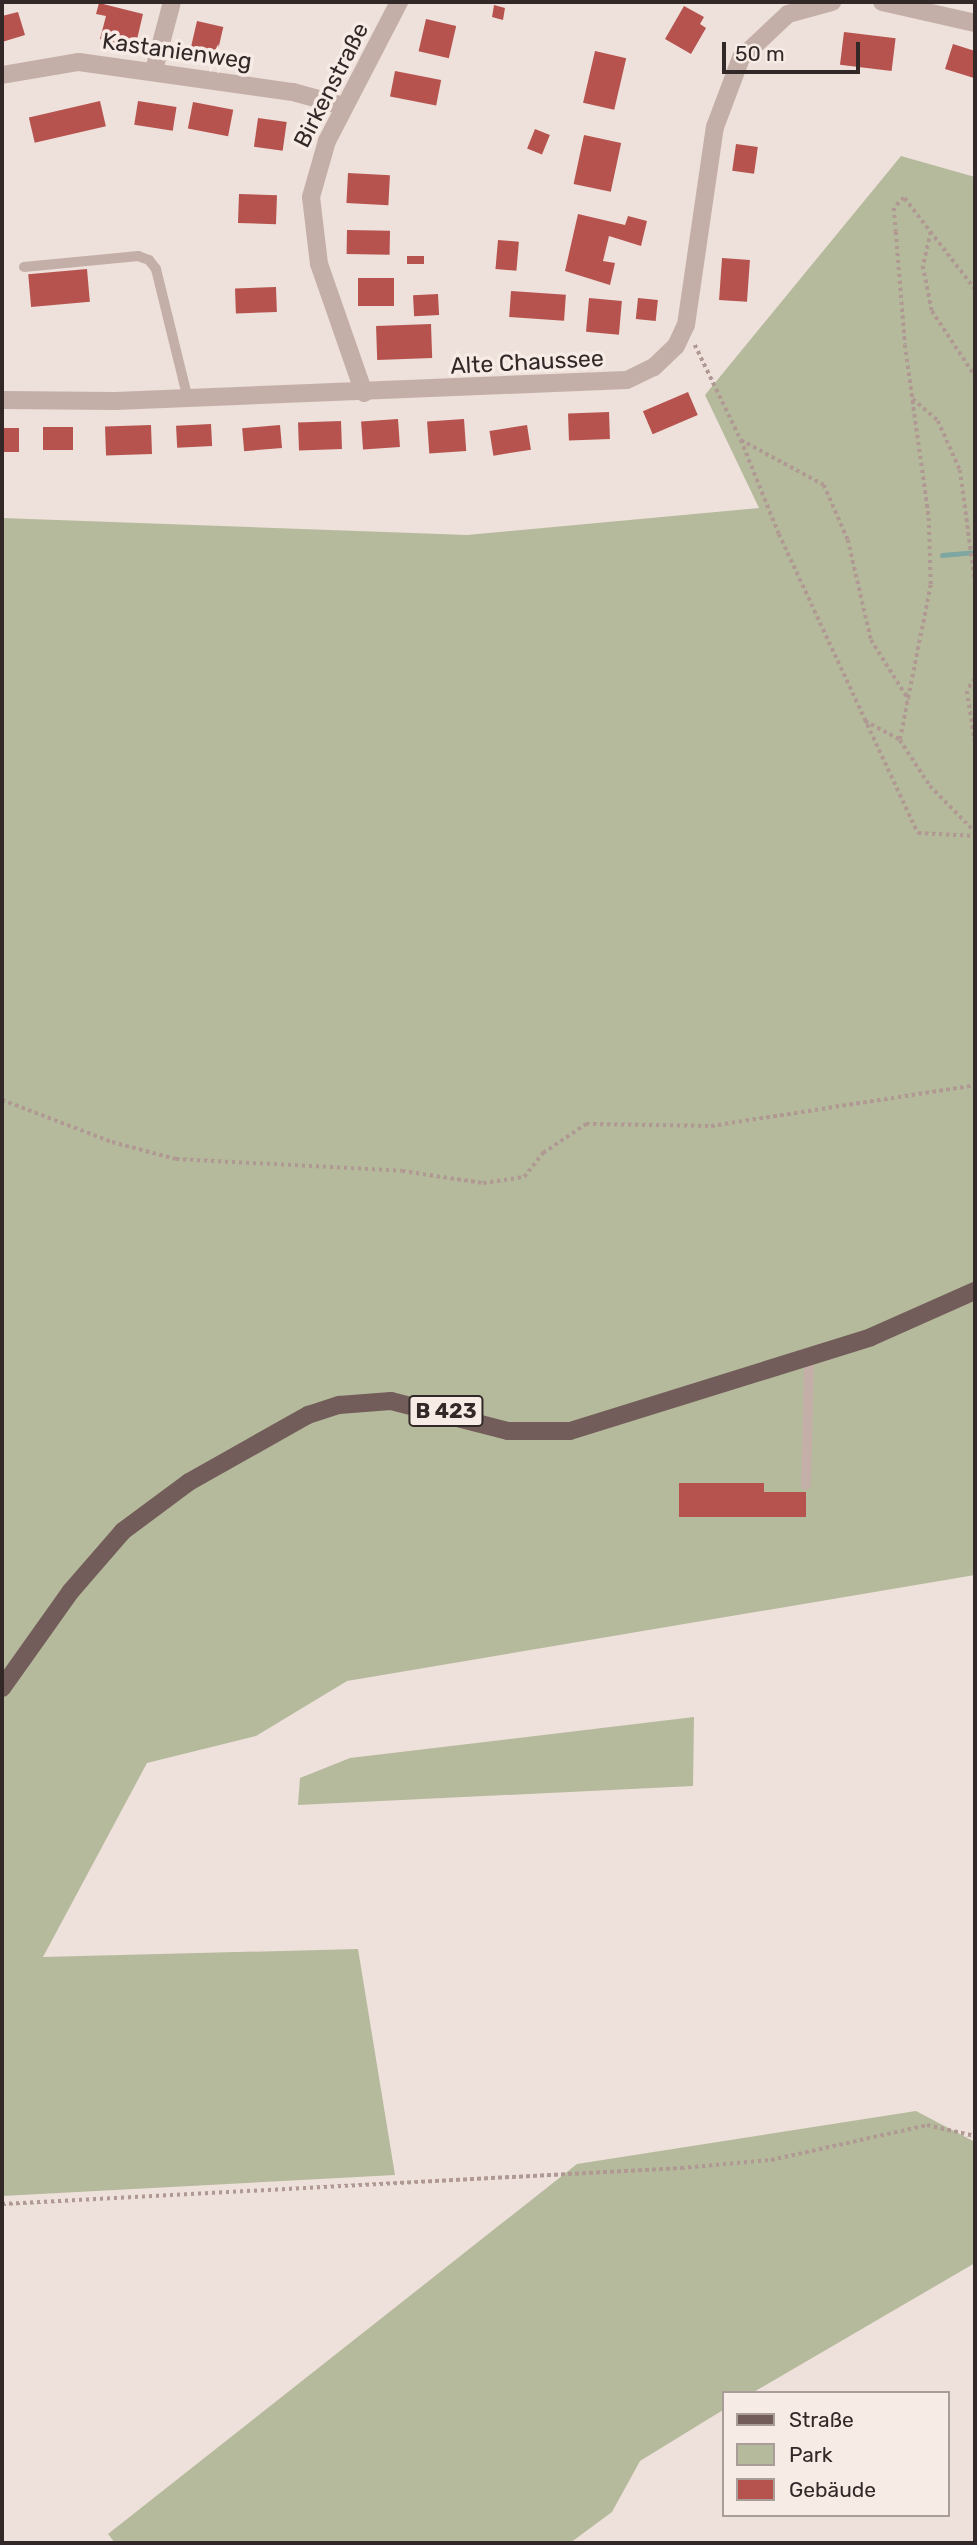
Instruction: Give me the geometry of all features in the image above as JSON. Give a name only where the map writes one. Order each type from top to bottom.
[{"type":"main road","name":"B 423","points":[[2,1688],[71,1591],[123,1531],[189,1482],[308,1415],[364,1401],[415,1403],[539,1435],[610,1420],[809,1358],[909,1324],[975,1291]]},
{"type":"street","points":[[154,70],[172,2]]},
{"type":"street","name":"Birkenstraße","points":[[364,393],[319,264],[313,229],[314,173],[344,106],[399,2]]},
{"type":"street","name":"Alte Chaussee","points":[[2,400],[188,399],[627,380],[654,367],[676,346],[686,325],[701,195],[724,93],[741,58],[763,32],[788,14],[832,2]]},
{"type":"street","points":[[882,2],[975,23]]},
{"type":"street","name":"Kastanienweg","points":[[2,75],[79,62],[154,70],[293,92],[344,106]]},
{"type":"lane","points":[[24,267],[138,256],[149,260],[156,269],[188,399]]},
{"type":"lane","points":[[806,1485],[809,1358]]},
{"type":"path","points":[[900,740],[910,702],[931,585],[929,518],[911,398],[894,208],[904,198],[975,290]]},
{"type":"path","points":[[931,231],[923,266],[932,312],[975,376]]},
{"type":"path","points":[[686,325],[741,440],[864,720],[918,833],[975,834]]},
{"type":"path","points":[[911,398],[938,421],[960,470],[975,581]]},
{"type":"path","points":[[741,440],[824,485],[848,540],[871,640],[910,702]]},
{"type":"path","points":[[975,679],[967,691],[975,742]]},
{"type":"path","points":[[864,720],[900,740],[930,786],[975,834]]},
{"type":"path","points":[[2,1100],[112,1142],[176,1159],[402,1171],[483,1183],[524,1177],[543,1153],[586,1124],[711,1126],[975,1085]]},
{"type":"path","points":[[2,2204],[694,2167],[771,2160],[927,2125],[975,2136]]},
{"type":"green space","points":[[901,156],[975,177],[975,1575],[347,1681],[256,1736],[147,1763],[43,1957],[358,1949],[395,2175],[2,2196],[2,518],[467,535],[759,508],[705,395]]},
{"type":"green space","points":[[694,1717],[693,1786],[298,1805],[300,1778],[350,1758]]},
{"type":"green space","points":[[916,2111],[975,2142],[975,2263],[755,2391],[722,2391],[722,2411],[640,2461],[612,2512],[570,2543],[115,2543],[108,2534],[577,2164]]},
{"type":"building","points":[[99,3],[143,14],[135,48],[100,39],[106,16],[96,14]]},
{"type":"building","points":[[494,5],[505,8],[503,20],[492,17]]},
{"type":"building","points":[[684,6],[704,17],[700,24],[706,28],[691,54],[665,39]]},
{"type":"building","points":[[18,12],[25,35],[2,42],[2,16]]},
{"type":"building","points":[[426,19],[456,26],[449,58],[419,51]]},
{"type":"building","points":[[197,21],[223,27],[215,61],[189,55]]},
{"type":"building","points":[[844,32],[896,38],[892,71],[840,65]]},
{"type":"building","points":[[953,44],[975,51],[974,78],[945,69]]},
{"type":"building","points":[[595,51],[626,58],[614,110],[583,103]]},
{"type":"building","points":[[395,71],[441,80],[436,105],[390,97]]},
{"type":"building","points":[[100,101],[106,126],[35,143],[29,117]]},
{"type":"building","points":[[138,101],[177,107],[173,131],[134,125]]},
{"type":"building","points":[[193,102],[233,110],[228,136],[188,129]]},
{"type":"building","points":[[258,118],[287,122],[283,151],[254,147]]},
{"type":"building","points":[[535,129],[550,135],[542,154],[527,148]]},
{"type":"building","points":[[584,135],[621,143],[611,192],[574,184]]},
{"type":"building","points":[[736,144],[758,147],[754,174],[732,171]]},
{"type":"building","points":[[348,173],[390,175],[388,205],[346,203]]},
{"type":"building","points":[[239,194],[277,195],[276,224],[238,223]]},
{"type":"building","points":[[578,214],[625,225],[628,216],[647,221],[641,246],[609,236],[603,261],[615,263],[610,285],[565,271]]},
{"type":"building","points":[[347,230],[390,231],[390,255],[347,254]]},
{"type":"building","points":[[498,240],[519,242],[516,271],[495,269]]},
{"type":"building","points":[[407,256],[424,256],[424,264],[407,264]]},
{"type":"building","points":[[722,258],[750,260],[747,302],[719,300]]},
{"type":"building","points":[[87,269],[90,302],[31,307],[28,274]]},
{"type":"building","points":[[358,278],[394,278],[394,306],[358,306]]},
{"type":"building","points":[[276,287],[277,312],[236,313],[235,288]]},
{"type":"building","points":[[511,291],[566,295],[564,321],[509,317]]},
{"type":"building","points":[[438,294],[439,315],[414,316],[413,295]]},
{"type":"building","points":[[589,298],[622,301],[619,335],[586,332]]},
{"type":"building","points":[[638,298],[658,300],[656,321],[636,319]]},
{"type":"building","points":[[431,324],[432,358],[377,360],[376,326]]},
{"type":"building","points":[[688,392],[698,415],[653,434],[643,411]]},
{"type":"building","points":[[609,412],[610,439],[569,440],[568,413]]},
{"type":"building","points":[[398,419],[400,447],[363,450],[361,422]]},
{"type":"building","points":[[464,419],[466,451],[429,454],[427,422]]},
{"type":"building","points":[[341,421],[342,449],[299,450],[298,423]]},
{"type":"building","points":[[211,424],[212,446],[177,448],[176,426]]},
{"type":"building","points":[[151,425],[152,454],[106,456],[105,427]]},
{"type":"building","points":[[280,425],[282,448],[244,451],[242,428]]},
{"type":"building","points":[[527,425],[531,450],[493,456],[489,431]]},
{"type":"building","points":[[43,427],[73,427],[73,450],[43,450]]},
{"type":"building","points":[[2,428],[19,428],[19,452],[2,452]]},
{"type":"building","points":[[679,1483],[764,1483],[764,1492],[806,1492],[806,1517],[679,1517]]},
{"type":"waterway","points":[[942,555],[975,552]]}]
